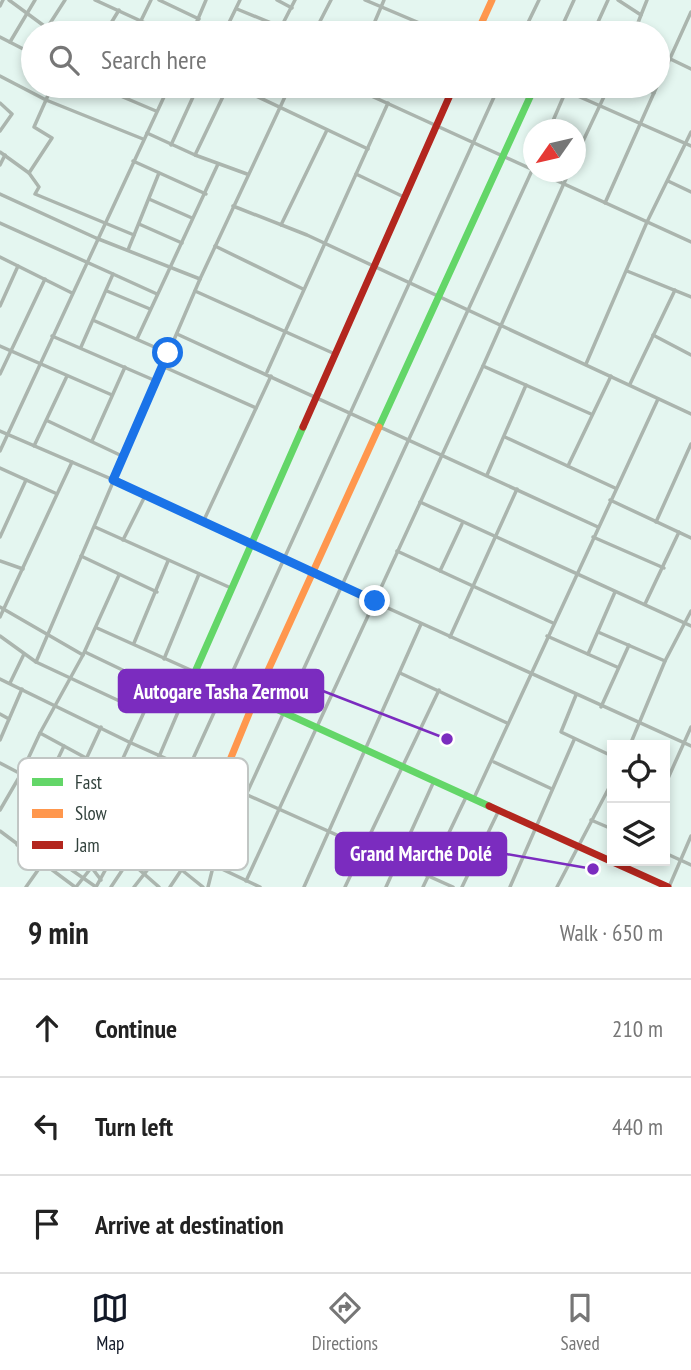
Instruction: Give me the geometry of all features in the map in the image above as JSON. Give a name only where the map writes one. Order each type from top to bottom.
[{"type":"street","points":[[0,5],[3,0]]},
{"type":"street","points":[[9,0],[38,21]]},
{"type":"street","points":[[22,21],[35,0]]},
{"type":"street","points":[[52,21],[65,0]]},
{"type":"street","points":[[94,0],[140,21]]},
{"type":"street","points":[[142,21],[151,0]]},
{"type":"street","points":[[159,0],[199,19],[206,0]]},
{"type":"street","points":[[231,21],[240,0]]},
{"type":"street","points":[[277,0],[292,8]]},
{"type":"street","points":[[284,21],[295,0]]},
{"type":"street","points":[[320,21],[331,0]]},
{"type":"street","points":[[365,0],[414,21]]},
{"type":"street","points":[[375,21],[384,0]]},
{"type":"street","points":[[529,21],[539,0]]},
{"type":"street","points":[[564,21],[574,0]]},
{"type":"street","points":[[598,21],[608,0]]},
{"type":"street","points":[[618,0],[641,15]]},
{"type":"street","points":[[639,21],[648,0]]},
{"type":"street","points":[[482,21],[491,1]]},
{"type":"street","points":[[237,9],[266,21]]},
{"type":"street","points":[[112,21],[119,10]]},
{"type":"street","points":[[691,12],[670,59],[691,69]]},
{"type":"street","points":[[10,42],[21,23]]},
{"type":"street","points":[[0,37],[21,48]]},
{"type":"street","points":[[0,76],[21,87]]},
{"type":"street","points":[[42,98],[144,139]]},
{"type":"street","points":[[125,98],[156,111]]},
{"type":"street","points":[[0,451],[102,224],[163,98]]},
{"type":"street","points":[[171,145],[193,98]]},
{"type":"street","points":[[195,155],[222,98]]},
{"type":"street","points":[[258,98],[368,149]]},
{"type":"street","points":[[36,663],[200,279],[284,98]]},
{"type":"street","points":[[375,98],[523,166]]},
{"type":"street","points":[[157,758],[185,700],[249,544],[406,198],[447,98]]},
{"type":"street","points":[[193,758],[493,98]]},
{"type":"street","points":[[231,758],[254,699],[314,574],[529,98]]},
{"type":"street","points":[[554,119],[563,98]]},
{"type":"street","points":[[586,98],[691,146]]},
{"type":"street","points":[[586,132],[602,98]]},
{"type":"street","points":[[605,204],[652,98]]},
{"type":"street","points":[[29,173],[52,138],[34,127],[46,100]]},
{"type":"street","points":[[0,103],[12,114],[0,131]]},
{"type":"street","points":[[203,520],[256,408],[285,330],[388,103]]},
{"type":"street","points":[[281,225],[327,130]]},
{"type":"street","points":[[147,132],[171,145],[247,174]]},
{"type":"street","points":[[586,364],[647,222],[691,132]]},
{"type":"street","points":[[0,152],[29,173],[39,187],[35,194],[134,235]]},
{"type":"street","points":[[0,165],[5,155]]},
{"type":"street","points":[[133,161],[206,194]]},
{"type":"street","points":[[137,339],[218,164]]},
{"type":"street","points":[[128,250],[159,173]]},
{"type":"street","points":[[356,174],[406,198]]},
{"type":"street","points":[[668,181],[691,192]]},
{"type":"street","points":[[453,887],[248,794],[526,182]]},
{"type":"street","points":[[557,182],[691,242]]},
{"type":"street","points":[[246,881],[484,366],[500,324],[564,182]]},
{"type":"street","points":[[0,194],[96,238],[200,279]]},
{"type":"street","points":[[149,199],[193,218]]},
{"type":"street","points":[[233,206],[325,243],[691,414]]},
{"type":"street","points":[[0,223],[157,294]]},
{"type":"street","points":[[138,224],[181,243]]},
{"type":"street","points":[[215,246],[303,289]]},
{"type":"street","points":[[0,257],[72,293]]},
{"type":"street","points":[[0,306],[18,266]]},
{"type":"street","points":[[627,271],[691,297]]},
{"type":"street","points":[[81,348],[95,321],[113,274]]},
{"type":"street","points":[[0,374],[45,279]]},
{"type":"street","points":[[630,384],[675,290]]},
{"type":"street","points":[[107,291],[150,309]]},
{"type":"street","points":[[195,291],[335,354]]},
{"type":"street","points":[[95,321],[168,353]]},
{"type":"street","points":[[177,334],[598,527]]},
{"type":"street","points":[[653,335],[691,355]]},
{"type":"street","points":[[52,336],[156,380]]},
{"type":"street","points":[[0,346],[112,395]]},
{"type":"street","points":[[162,366],[256,408]]},
{"type":"street","points":[[484,366],[591,414]]},
{"type":"street","points":[[92,441],[125,367]]},
{"type":"street","points":[[34,446],[67,376]]},
{"type":"street","points":[[568,466],[611,376]]},
{"type":"street","points":[[487,475],[526,385]]},
{"type":"street","points":[[423,887],[471,797],[494,762],[507,723],[658,399]]},
{"type":"street","points":[[48,421],[123,456]]},
{"type":"street","points":[[0,431],[146,494],[600,708],[691,746]]},
{"type":"street","points":[[505,437],[615,488]]},
{"type":"street","points":[[656,522],[689,456],[691,444]]},
{"type":"street","points":[[0,617],[55,493],[72,463]]},
{"type":"street","points":[[0,468],[55,493]]},
{"type":"street","points":[[0,537],[26,480]]},
{"type":"street","points":[[450,636],[517,489]]},
{"type":"street","points":[[124,540],[146,494]]},
{"type":"street","points":[[610,500],[691,538]]},
{"type":"street","points":[[420,502],[462,524],[691,626]]},
{"type":"street","points":[[440,571],[462,524]]},
{"type":"street","points":[[95,527],[231,588]]},
{"type":"street","points":[[645,604],[679,532]]},
{"type":"street","points":[[593,537],[664,568]]},
{"type":"street","points":[[397,551],[553,623]]},
{"type":"street","points":[[81,556],[157,592]]},
{"type":"street","points":[[0,561],[23,569]]},
{"type":"street","points":[[134,644],[168,561]]},
{"type":"street","points":[[164,659],[199,574]]},
{"type":"street","points":[[29,758],[84,654],[119,575]]},
{"type":"street","points":[[588,655],[615,592]]},
{"type":"street","points":[[2,608],[48,636],[185,700]]},
{"type":"street","points":[[632,740],[665,661],[691,611]]},
{"type":"street","points":[[304,887],[421,624]]},
{"type":"street","points":[[96,627],[577,846],[607,857]]},
{"type":"street","points":[[598,632],[665,661]]},
{"type":"street","points":[[0,636],[36,663],[143,712]]},
{"type":"street","points":[[547,636],[617,667]]},
{"type":"street","points":[[600,708],[629,645]]},
{"type":"street","points":[[10,683],[25,653]]},
{"type":"street","points":[[400,673],[507,723]]},
{"type":"street","points":[[0,679],[129,742],[170,758]]},
{"type":"street","points":[[122,758],[155,688]]},
{"type":"street","points":[[0,740],[22,689]]},
{"type":"street","points":[[345,887],[439,690]]},
{"type":"street","points":[[576,695],[561,732],[607,754]]},
{"type":"street","points":[[0,714],[9,719]]},
{"type":"street","points":[[40,733],[86,758],[101,727]]},
{"type":"street","points":[[670,774],[691,727]]},
{"type":"street","points":[[510,887],[575,740]]},
{"type":"street","points":[[58,758],[64,746]]},
{"type":"street","points":[[494,762],[552,789]]},
{"type":"street","points":[[0,763],[18,773]]},
{"type":"street","points":[[0,810],[18,780]]},
{"type":"street","points":[[386,887],[434,781]]},
{"type":"street","points":[[557,887],[607,791]]},
{"type":"street","points":[[463,887],[499,810]]},
{"type":"street","points":[[591,820],[607,827]]},
{"type":"street","points":[[0,831],[17,845]]},
{"type":"street","points":[[631,866],[668,887],[691,836]]},
{"type":"street","points":[[670,855],[691,865]]},
{"type":"street","points":[[26,887],[38,870]]},
{"type":"street","points":[[53,870],[76,887],[89,870]]},
{"type":"street","points":[[72,870],[96,887],[107,870]]},
{"type":"street","points":[[93,870],[101,880]]},
{"type":"street","points":[[111,887],[122,870]]},
{"type":"street","points":[[141,870],[159,887]]},
{"type":"street","points":[[134,887],[146,870]]},
{"type":"street","points":[[170,887],[183,871],[206,887],[212,870]]},
{"type":"street","points":[[220,870],[260,887]]},
{"type":"traffic: fast","points":[[379,427],[530,98]]},
{"type":"traffic: fast","points":[[303,427],[195,672],[489,806]]},
{"type":"traffic: slow","points":[[482,21],[492,0]]},
{"type":"traffic: slow","points":[[231,758],[379,427]]},
{"type":"traffic: jam","points":[[303,427],[449,98]]},
{"type":"traffic: jam","points":[[489,806],[668,887]]},
{"type":"place","name":"Autogare Tasha Zermou","points":[[447,739]]},
{"type":"place","name":"Grand Marché Dolé","points":[[593,869]]},
{"type":"route","points":[[168,353],[113,480],[375,601]]}]
